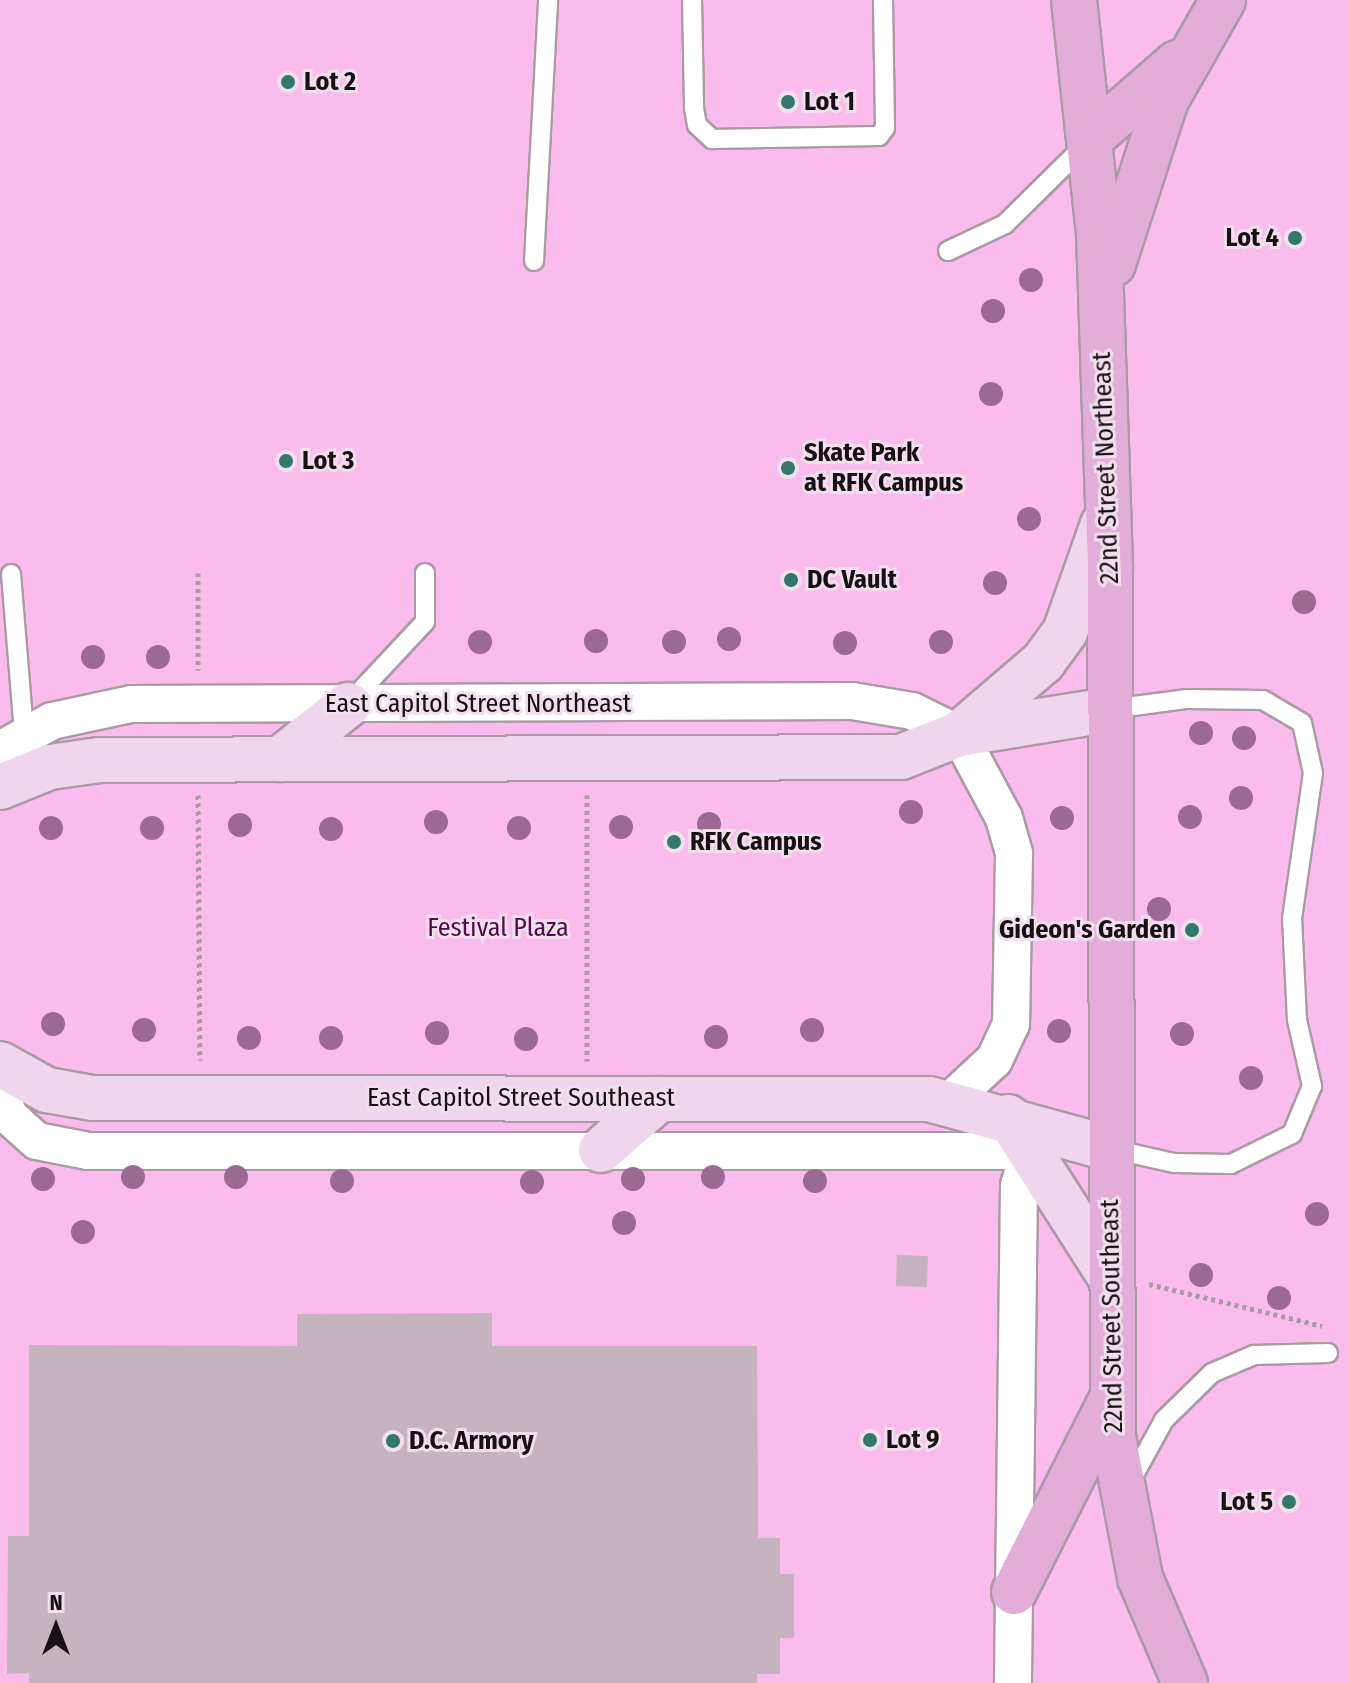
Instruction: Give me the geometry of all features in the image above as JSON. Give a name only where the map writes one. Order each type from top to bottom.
[{"type":"main road","name":"22nd Street Northeast","points":[[1074,0],[1091,138],[1102,313],[1109,937]]},
{"type":"main road","points":[[1102,313],[1133,189],[1188,54],[1223,0]]},
{"type":"main road","points":[[1091,138],[1188,54]]},
{"type":"main road","points":[[959,734],[1016,691],[1056,646],[1103,524]]},
{"type":"main road","points":[[280,759],[348,705]]},
{"type":"main road","points":[[0,787],[50,767],[99,760],[883,759],[959,734],[1108,710]]},
{"type":"main road","name":"22nd Street Southeast","points":[[1109,937],[1109,1275],[1112,1398],[1121,1498],[1140,1578],[1185,1683]]},
{"type":"main road","name":"East Capitol Street Southeast","points":[[0,1064],[47,1090],[93,1098],[949,1102],[1018,1134]]},
{"type":"main road","points":[[601,1150],[659,1099]]},
{"type":"main road","points":[[1018,1134],[1108,1148]]},
{"type":"main road","points":[[1018,1134],[1109,1275]]},
{"type":"main road","points":[[1014,1592],[1112,1398]]},
{"type":"street","name":"East Capitol Street Northeast","points":[[12,741],[131,704],[871,702],[959,734]]},
{"type":"street","points":[[949,1102],[1007,1037],[1013,934],[1009,832],[959,734]]},
{"type":"street","name":"East Capitol Street Southeast","points":[[0,1095],[22,1130],[69,1150],[601,1150],[1018,1134]]},
{"type":"street","points":[[1013,1683],[1018,1134]]},
{"type":"lane","points":[[534,261],[548,0]]},
{"type":"lane","points":[[692,0],[694,108],[697,125],[712,139],[879,136],[885,128],[883,0]]},
{"type":"lane","points":[[948,251],[1005,224],[1091,138]]},
{"type":"lane","points":[[348,705],[425,622],[425,573]]},
{"type":"lane","points":[[11,574],[12,741]]},
{"type":"lane","points":[[1108,710],[1187,699],[1263,700],[1302,723],[1313,773],[1292,918],[1297,1020],[1312,1086],[1292,1134],[1231,1164],[1174,1163],[1108,1148]]},
{"type":"lane","points":[[1121,1498],[1164,1420],[1212,1373],[1265,1353],[1328,1353]]},
{"type":"path","points":[[197,679],[198,573]]},
{"type":"path","points":[[198,782],[200,1075]]},
{"type":"path","points":[[587,782],[587,1077]]},
{"type":"path","points":[[1109,1275],[1334,1329]]},
{"type":"green space","name":"RFK Campus","points":[[0,0],[1349,0],[1349,1683],[0,1683]]},
{"type":"building","points":[[897,1255],[928,1256],[927,1287],[896,1286]]},
{"type":"building","name":"D.C. Armory","points":[[492,1313],[492,1346],[757,1346],[758,1538],[780,1538],[780,1574],[794,1574],[794,1638],[780,1638],[780,1674],[757,1674],[757,1683],[29,1683],[29,1673],[7,1674],[8,1536],[29,1536],[29,1345],[297,1346],[297,1314]]},
{"type":"place","name":"Lot 2","points":[[288,82]]},
{"type":"place","name":"Lot 1","points":[[788,102]]},
{"type":"place","name":"Lot 4","points":[[1295,238]]},
{"type":"place","name":"Lot 3","points":[[286,461]]},
{"type":"place","name":"Skate Park at RFK Campus","points":[[788,468]]},
{"type":"place","name":"DC Vault","points":[[791,580]]},
{"type":"place","name":"RFK Campus","points":[[674,842]]},
{"type":"place","name":"Gideon's Garden","points":[[1192,930]]},
{"type":"place","name":"Lot 9","points":[[870,1440]]},
{"type":"place","name":"D.C. Armory","points":[[393,1441]]},
{"type":"place","name":"Lot 5","points":[[1289,1502]]},
{"type":"park label","name":"Festival Plaza","points":[[498,928]]}]
